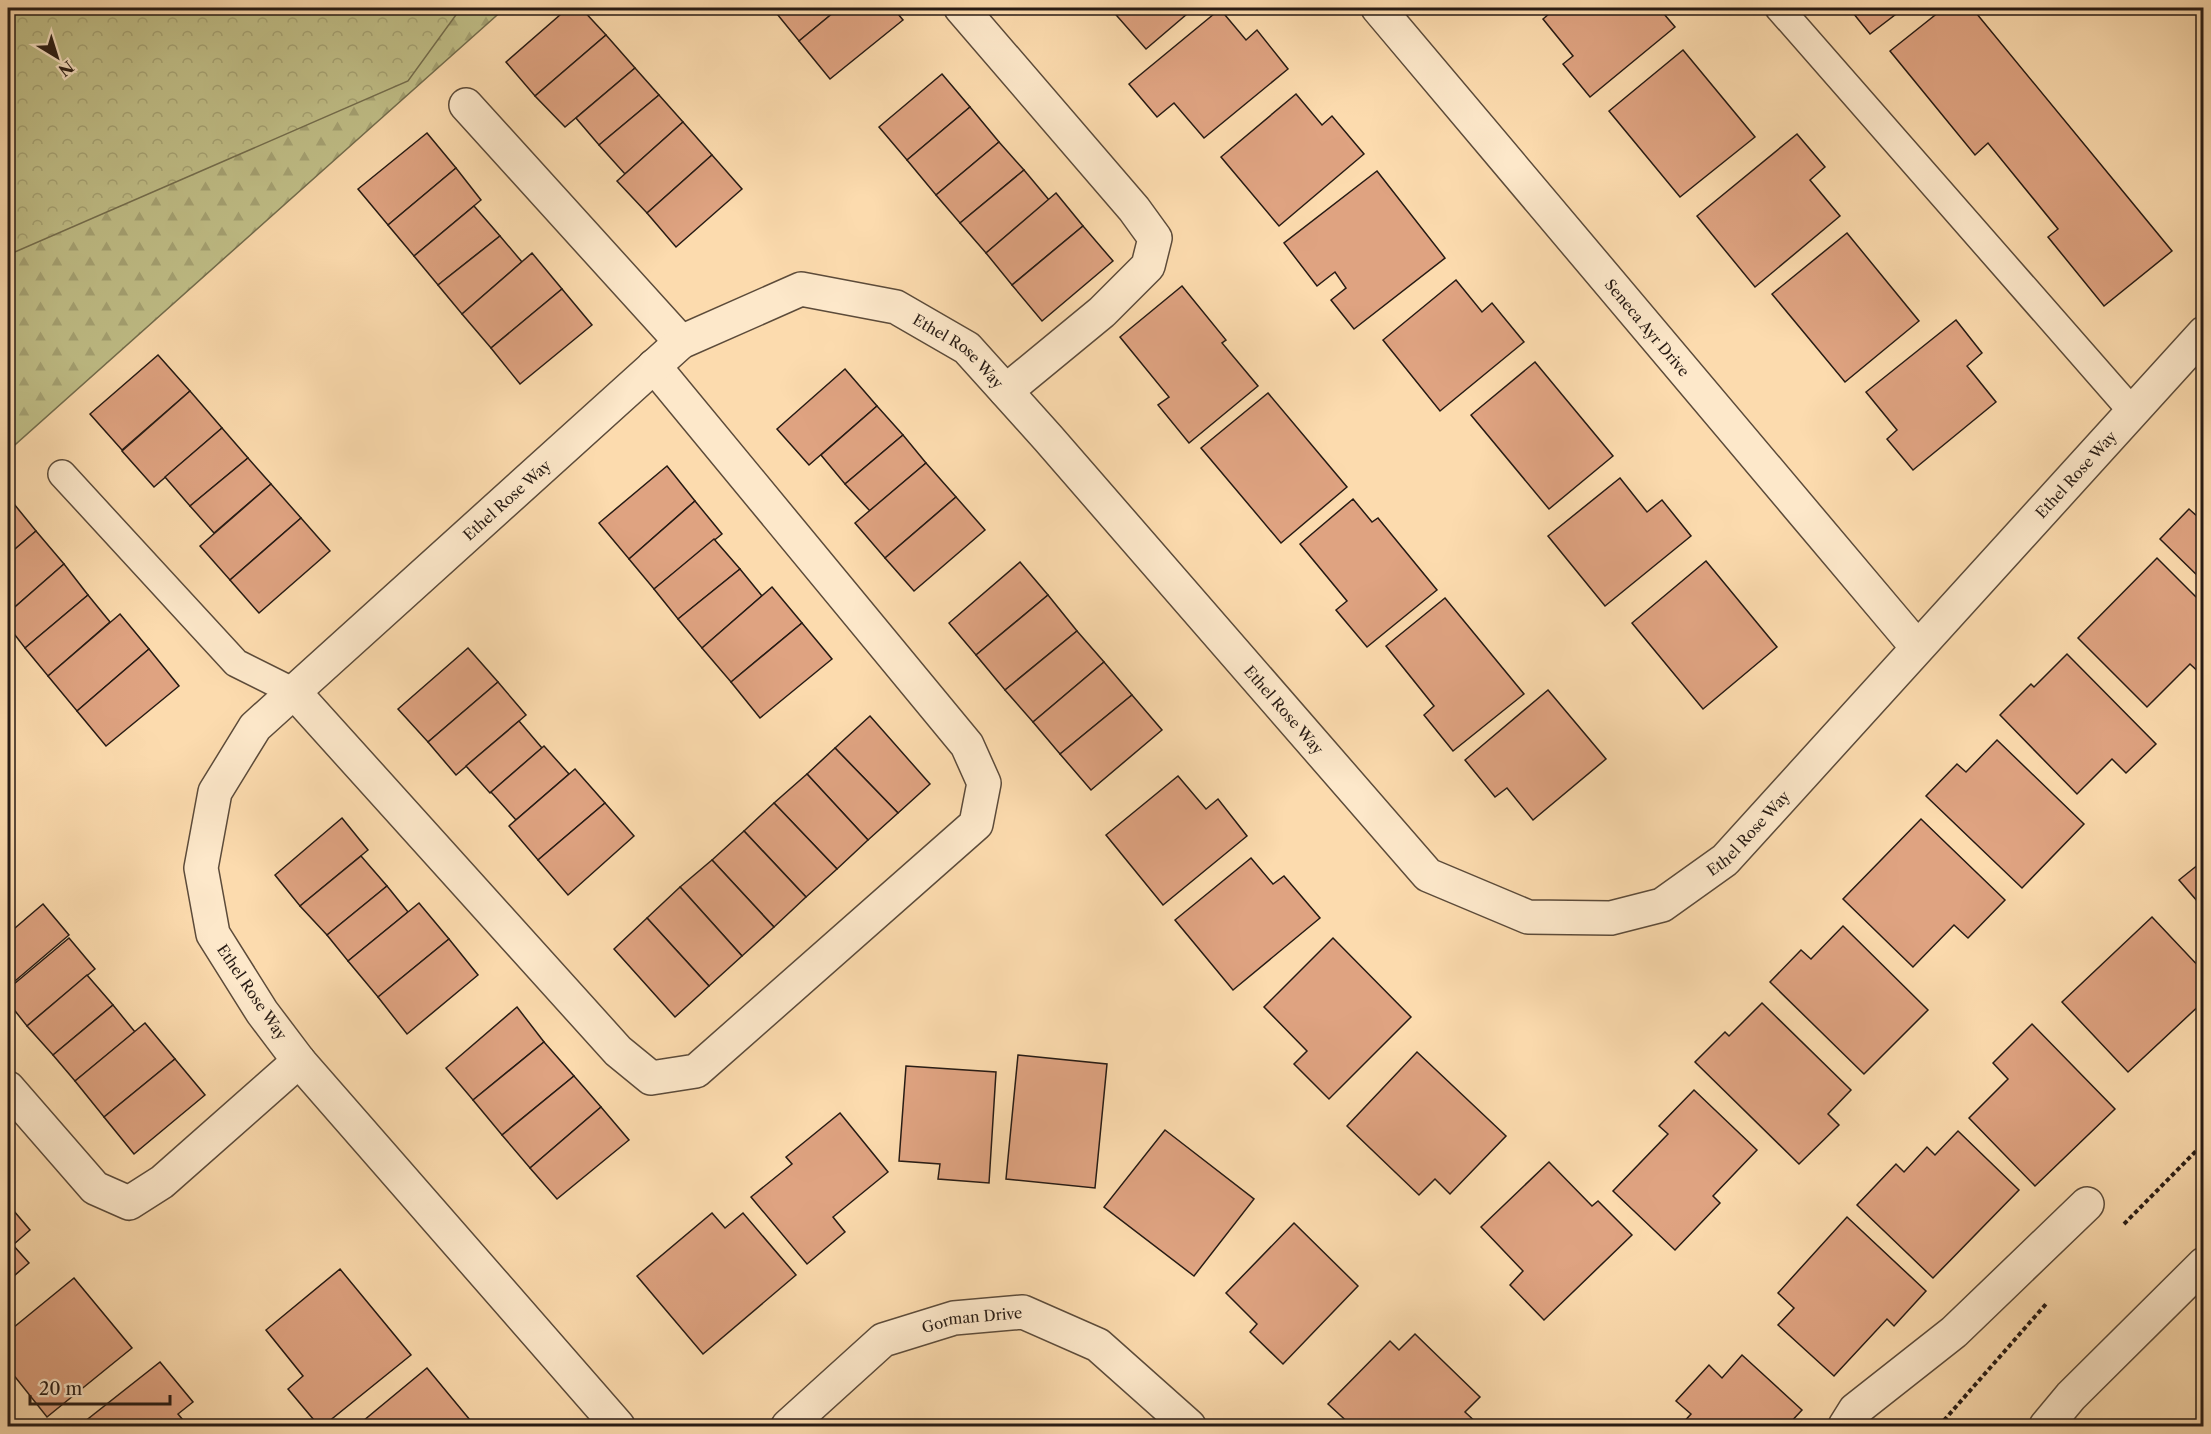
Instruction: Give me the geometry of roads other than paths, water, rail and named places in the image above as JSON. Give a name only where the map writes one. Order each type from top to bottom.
[{"type":"street","points":[[962,8],[1134,209],[1155,238],[1148,266],[1102,312],[1006,392]]},
{"type":"street","name":"Seneca Ayr Drive","points":[[1378,8],[1917,647]]},
{"type":"street","points":[[466,105],[681,342]]},
{"type":"street","name":"Ethel Rose Way","points":[[618,1426],[299,1061],[262,1012],[213,934],[201,868],[215,792],[255,727],[681,342],[801,289],[896,307],[968,348],[1428,875],[1528,917],[1611,918],[1662,905],[1725,860],[2204,333]]},
{"type":"street","points":[[294,692],[618,1051],[651,1078],[696,1071],[976,824],[984,783],[967,745],[654,366]]},
{"type":"street","points":[[8,1088],[95,1188],[129,1203],[162,1182],[299,1061]]},
{"type":"street","points":[[1845,1426],[1855,1410],[1954,1332],[2087,1204]]},
{"type":"street","points":[[2046,1426],[2071,1396],[2204,1264]]},
{"type":"street","name":"Gorman Drive","points":[[788,1426],[883,1340],[954,1318],[1023,1312],[1098,1345],[1189,1426]]},
{"type":"lane","points":[[1779,8],[2132,411]]},
{"type":"lane","points":[[62,474],[236,663],[294,692]]}]
